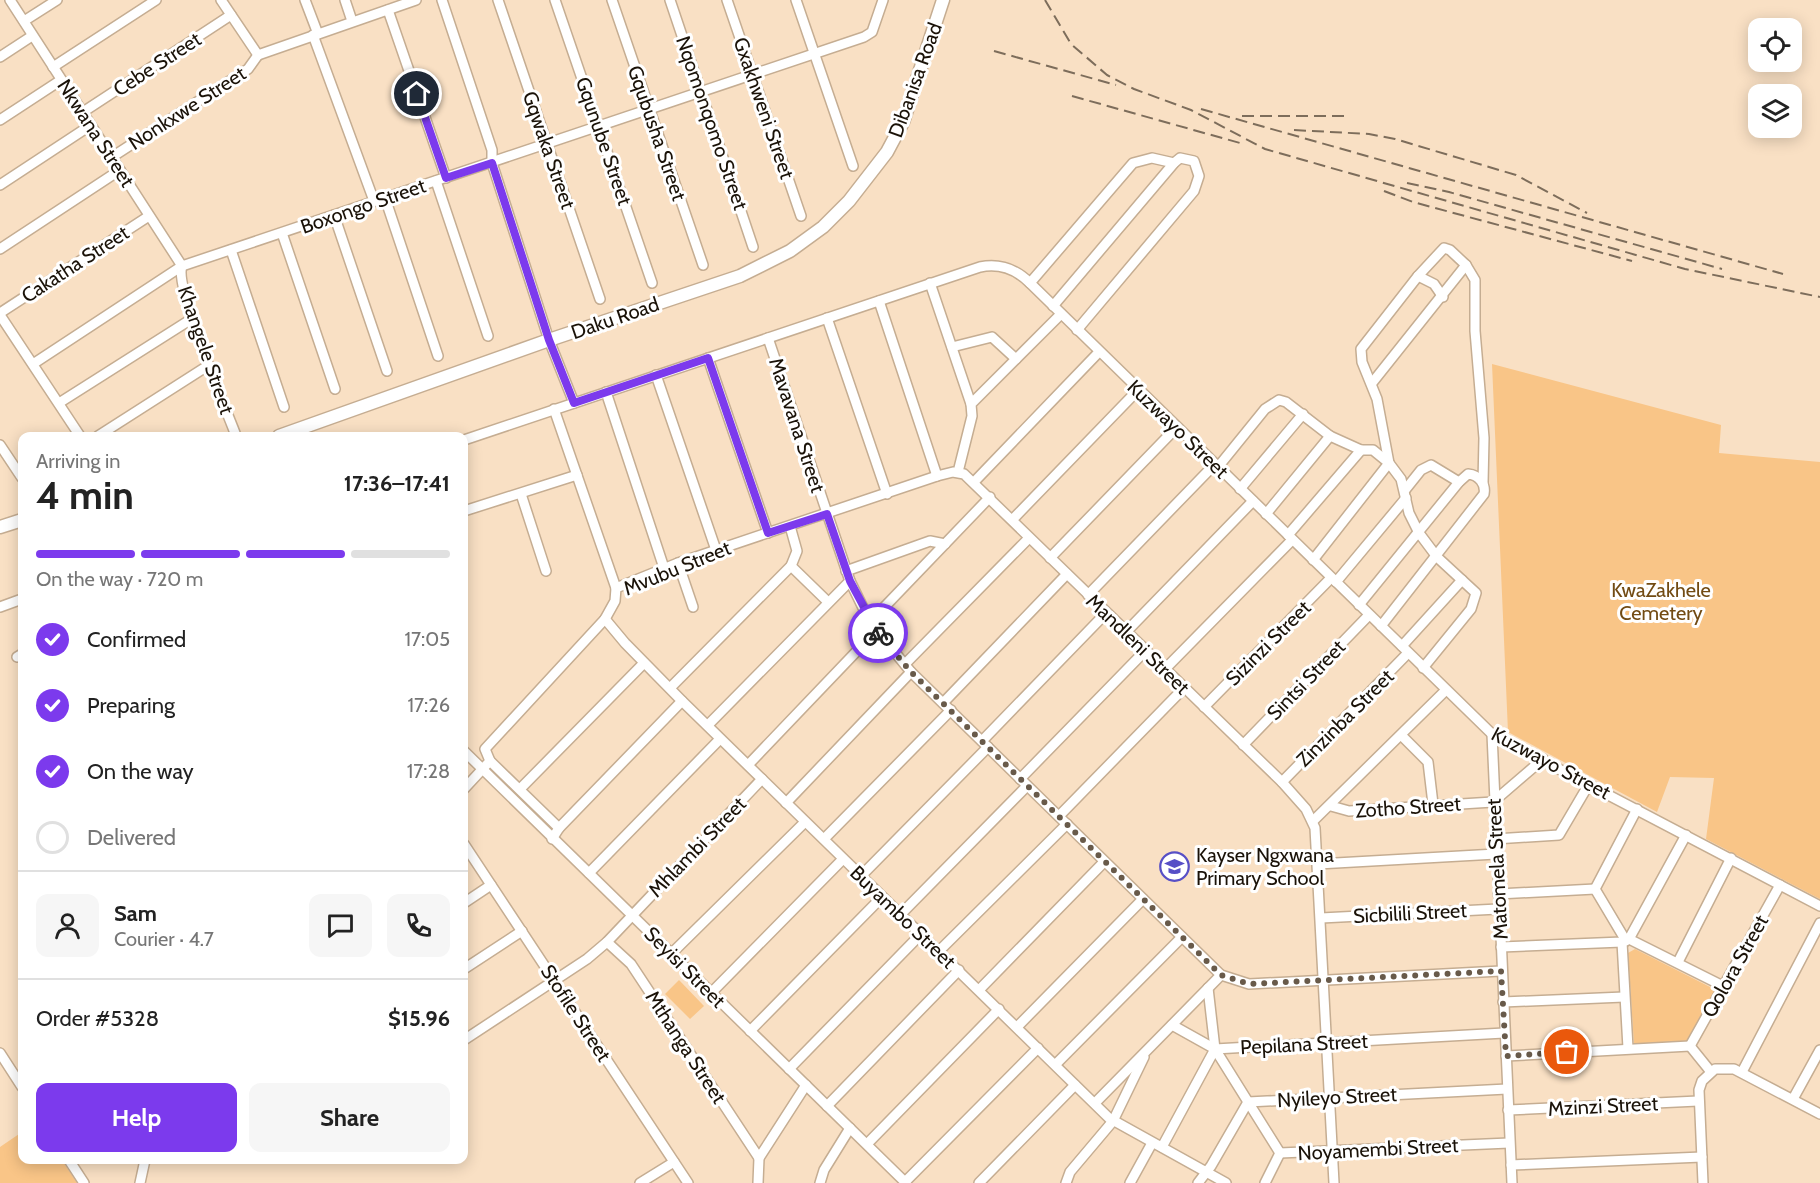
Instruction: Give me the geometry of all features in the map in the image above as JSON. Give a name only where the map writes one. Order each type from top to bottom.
[{"type":"main road","name":"Dibanisa Road","points":[[862,186],[887,152],[903,122],[943,0]]},
{"type":"main road","name":"Daku Road","points":[[290,432],[549,340],[740,276],[767,264],[812,236],[862,186]]},
{"type":"main road","points":[[0,526],[18,521]]},
{"type":"street","name":"Nkwana Street","points":[[10,0],[182,266]]},
{"type":"street","points":[[24,21],[57,0]]},
{"type":"street","points":[[53,68],[156,0]]},
{"type":"street","points":[[221,0],[258,55],[388,10],[402,2],[416,0]]},
{"type":"street","points":[[305,0],[374,201]]},
{"type":"street","points":[[345,0],[352,21]]},
{"type":"street","points":[[442,0],[492,150],[492,163],[549,340],[574,403]]},
{"type":"street","name":"Gqwaka Street","points":[[498,0],[600,299]]},
{"type":"street","name":"Gqunube Street","points":[[555,0],[652,283]]},
{"type":"street","name":"Gqubusha Street","points":[[612,0],[703,265]]},
{"type":"street","name":"Nqomonqomo Street","points":[[670,0],[753,247]]},
{"type":"street","name":"Gxakhweni Street","points":[[727,0],[801,216]]},
{"type":"street","points":[[796,0],[853,166]]},
{"type":"street","name":"Boxongo Street","points":[[33,364],[182,266],[702,92],[872,32],[883,0]]},
{"type":"street","points":[[388,10],[446,178]]},
{"type":"street","name":"Cebe Street","points":[[83,112],[231,15]]},
{"type":"street","points":[[0,57],[32,36]]},
{"type":"street","name":"Nonkxwe Street","points":[[112,157],[248,69],[258,55]]},
{"type":"street","points":[[0,120],[61,80]]},
{"type":"street","points":[[0,185],[91,125]]},
{"type":"street","points":[[1030,283],[1133,163],[1152,158],[1174,163]]},
{"type":"street","points":[[1053,306],[1174,163],[1180,158],[1194,161],[1200,176],[1197,186],[1077,330]]},
{"type":"street","points":[[0,249],[120,170]]},
{"type":"street","points":[[436,181],[488,336]]},
{"type":"street","points":[[385,198],[438,356]]},
{"type":"street","points":[[333,215],[387,371]]},
{"type":"street","name":"Cakatha Street","points":[[0,314],[149,216]]},
{"type":"street","points":[[282,233],[334,389]]},
{"type":"street","points":[[1381,626],[1437,557],[1484,494],[1484,438],[1474,331],[1476,287],[1474,276],[1466,265],[1450,250],[1444,248],[1418,276],[1361,349],[1362,362],[1372,383],[1389,463],[1405,494],[1409,513],[1419,533],[1437,557],[1476,593],[1475,603],[1423,668]]},
{"type":"street","points":[[231,250],[284,407]]},
{"type":"street","name":"Kuzwayo Street","points":[[468,439],[930,283],[992,265],[1010,269],[1030,283],[1492,734],[1544,759],[1820,906]]},
{"type":"street","points":[[1372,383],[1443,297],[1466,265]]},
{"type":"street","name":"Khangele Street","points":[[182,266],[181,279],[193,318],[235,432]]},
{"type":"street","points":[[1418,276],[1434,284],[1443,297]]},
{"type":"street","points":[[930,283],[971,404],[971,421],[958,472]]},
{"type":"street","points":[[879,300],[937,476]]},
{"type":"street","points":[[0,314],[78,432]]},
{"type":"street","points":[[971,404],[1061,314]]},
{"type":"street","points":[[59,403],[193,318]]},
{"type":"street","points":[[827,318],[887,494]]},
{"type":"street","points":[[952,347],[992,337],[1016,359]]},
{"type":"street","name":"Mavavana Street","points":[[768,338],[846,572],[876,631],[911,672],[1221,975],[1249,984],[1501,971]]},
{"type":"street","points":[[974,482],[1099,352]]},
{"type":"street","points":[[708,358],[768,533]]},
{"type":"street","points":[[104,432],[209,365]]},
{"type":"street","points":[[656,375],[716,550]]},
{"type":"street","points":[[1013,519],[1138,390]]},
{"type":"street","points":[[606,392],[664,568]]},
{"type":"street","points":[[1088,595],[1216,466],[1272,403],[1283,400],[1330,436],[1361,450],[1373,450],[1389,463]]},
{"type":"street","points":[[554,409],[616,588]]},
{"type":"street","points":[[1240,489],[1303,414]]},
{"type":"street","points":[[1050,558],[1176,428]]},
{"type":"street","points":[[1266,514],[1330,436]]},
{"type":"street","points":[[0,445],[18,472]]},
{"type":"street","points":[[1165,669],[1290,538],[1361,450]]},
{"type":"street","points":[[1313,560],[1389,463]]},
{"type":"street","name":"Sizinzi Street","points":[[1204,707],[1334,580],[1422,470],[1431,465],[1459,482]]},
{"type":"street","name":"Mvubu Street","points":[[468,785],[490,761],[485,749],[605,619],[615,601],[616,588],[716,550],[937,476],[958,472]]},
{"type":"street","name":"Mandleni Street","points":[[958,472],[974,482],[1013,519],[1126,633],[1282,782],[1314,820]]},
{"type":"street","points":[[1359,605],[1459,482],[1470,474],[1483,483]]},
{"type":"street","points":[[468,510],[577,475]]},
{"type":"street","points":[[521,494],[546,571]]},
{"type":"street","points":[[870,622],[990,497]]},
{"type":"street","points":[[1126,633],[1253,501]]},
{"type":"street","points":[[670,688],[791,566],[797,551],[790,526]]},
{"type":"street","points":[[905,664],[1029,537]]},
{"type":"street","points":[[846,572],[930,541],[945,544]]},
{"type":"street","points":[[678,563],[693,607]]},
{"type":"street","points":[[791,566],[828,602]]},
{"type":"street","points":[[824,839],[1068,574]]},
{"type":"street","name":"Zinzinba Street","points":[[1282,782],[1405,650],[1462,580]]},
{"type":"street","points":[[708,725],[850,581]]},
{"type":"street","points":[[0,607],[18,600]]},
{"type":"street","points":[[861,876],[1106,613]]},
{"type":"street","name":"Sintsi Street","points":[[1243,745],[1369,615]]},
{"type":"street","name":"Buyambo Street","points":[[605,619],[644,663],[720,739],[1113,1121],[1226,1183]]},
{"type":"street","points":[[748,765],[876,631]]},
{"type":"street","points":[[901,914],[1145,651]]},
{"type":"street","points":[[520,789],[644,663]]},
{"type":"street","points":[[786,802],[911,672]]},
{"type":"street","points":[[1059,816],[1184,688]]},
{"type":"street","points":[[1334,1183],[1325,981],[1314,820],[1331,806],[1446,690]]},
{"type":"street","points":[[552,839],[559,828],[682,701]]},
{"type":"street","name":"Matomela Street","points":[[1492,734],[1493,802],[1512,1183]]},
{"type":"street","points":[[1402,736],[1428,762],[1433,804]]},
{"type":"street","points":[[589,873],[720,739]]},
{"type":"street","name":"Seyisi Street","points":[[468,755],[906,1182]]},
{"type":"street","points":[[1493,802],[1544,759]]},
{"type":"street","points":[[490,761],[559,828]]},
{"type":"street","name":"Mhlambi Street","points":[[468,1037],[556,980],[607,942],[762,779]]},
{"type":"street","points":[[1495,839],[1559,835],[1589,784]]},
{"type":"street","name":"Zotho Street","points":[[1331,806],[1349,811],[1493,802]]},
{"type":"street","points":[[1595,889],[1637,809]]},
{"type":"street","points":[[671,954],[805,822]]},
{"type":"street","points":[[939,951],[1066,824]]},
{"type":"street","points":[[1628,1048],[1624,998],[1625,941],[1686,835]]},
{"type":"street","name":"Stofile Street","points":[[468,850],[688,1183]]},
{"type":"street","points":[[1318,864],[1496,854]]},
{"type":"street","points":[[1678,962],[1731,858]]},
{"type":"street","points":[[711,993],[843,859]]},
{"type":"street","points":[[979,990],[1104,862]]},
{"type":"street","points":[[468,900],[491,885]]},
{"type":"street","name":"Qolora Street","points":[[1690,1046],[1780,885]]},
{"type":"street","points":[[1498,894],[1595,889]]},
{"type":"street","points":[[1595,889],[1625,941]]},
{"type":"street","points":[[750,1031],[882,897]]},
{"type":"street","points":[[1017,1027],[1143,899]]},
{"type":"street","name":"Sicbilili Street","points":[[1321,918],[1498,909]]},
{"type":"street","points":[[1742,1072],[1820,924]]},
{"type":"street","points":[[468,966],[522,932]]},
{"type":"street","points":[[789,1069],[921,934]]},
{"type":"street","points":[[1056,1064],[1182,937]]},
{"type":"street","points":[[1501,947],[1625,941],[1678,962],[1725,987]]},
{"type":"street","name":"Mthanga Street","points":[[607,942],[631,964],[759,1158]]},
{"type":"street","points":[[827,1106],[959,970]]},
{"type":"street","points":[[1095,1103],[1221,975]]},
{"type":"street","points":[[1208,988],[1215,1049],[1280,1153]]},
{"type":"street","points":[[1503,1002],[1624,998]]},
{"type":"street","points":[[867,1144],[999,1009]]},
{"type":"street","points":[[1172,1025],[1215,1049]]},
{"type":"street","name":"Pepilana Street","points":[[1162,1147],[1215,1049],[1504,1032]]},
{"type":"street","points":[[1506,1056],[1690,1046],[1711,1072]]},
{"type":"street","points":[[906,1182],[1038,1048]]},
{"type":"street","points":[[1057,1183],[1070,1172],[1113,1121],[1147,1050]]},
{"type":"street","points":[[1793,1099],[1820,1050]]},
{"type":"street","points":[[0,1053],[18,1082]]},
{"type":"street","points":[[1703,1183],[1698,1101],[1702,1081],[1711,1072],[1723,1067],[1742,1072],[1820,1114]]},
{"type":"street","points":[[758,1183],[759,1158],[806,1084]]},
{"type":"street","points":[[979,1183],[1075,1085]]},
{"type":"street","name":"Nyileyo Street","points":[[1198,1183],[1207,1172],[1248,1102],[1330,1096],[1507,1089]]},
{"type":"street","name":"Mzinzi Street","points":[[1508,1110],[1698,1101]]},
{"type":"street","points":[[820,1183],[850,1128]]},
{"type":"street","points":[[1130,1183],[1152,1143]]},
{"type":"street","name":"Noyamembi Street","points":[[1264,1183],[1280,1153],[1509,1143]]},
{"type":"street","points":[[1511,1165],[1702,1157]]},
{"type":"street","points":[[640,1183],[674,1162]]},
{"type":"street","points":[[72,1164],[84,1183]]},
{"type":"street","points":[[140,1183],[144,1164]]},
{"type":"street","points":[[1066,1183],[1070,1172]]},
{"type":"green space","name":"KwaZakhele Cemetery","points":[[1492,364],[1721,425],[1719,453],[1820,462],[1820,899],[1706,839],[1714,778],[1670,777],[1657,812],[1508,732]]},
{"type":"green space","points":[[1635,949],[1718,991],[1687,1043],[1634,1044],[1628,953]]},
{"type":"green space","points":[[679,980],[704,1006],[690,1019],[665,994]]},
{"type":"green space","points":[[18,1135],[18,1164],[65,1164],[77,1183],[0,1183],[0,1147]]},
{"type":"railway","points":[[1045,0],[1071,44],[1107,75],[1134,89],[1191,110],[1265,149],[1685,269],[1820,297]]},
{"type":"railway","points":[[994,51],[1116,85]]},
{"type":"railway","points":[[1072,96],[1240,143]]},
{"type":"railway","points":[[1201,109],[1783,274]]},
{"type":"railway","points":[[1242,116],[1350,116]]},
{"type":"railway","points":[[1294,130],[1369,134],[1395,139],[1516,175],[1587,213]]},
{"type":"railway","points":[[1407,183],[1449,192],[1722,269]]},
{"type":"railway","points":[[1384,191],[1413,202],[1632,261]]},
{"type":"way so far","points":[[878,633],[911,672],[1221,975],[1236,982],[1249,984],[1501,971],[1506,1056],[1567,1052]]},
{"type":"place","name":"Kayser Ngxwana Primary School","points":[[1175,866]]},
{"type":"route","points":[[417,94],[446,178],[492,163],[549,340],[574,403],[708,358],[768,533],[827,514],[846,572],[870,622],[878,633]]}]
